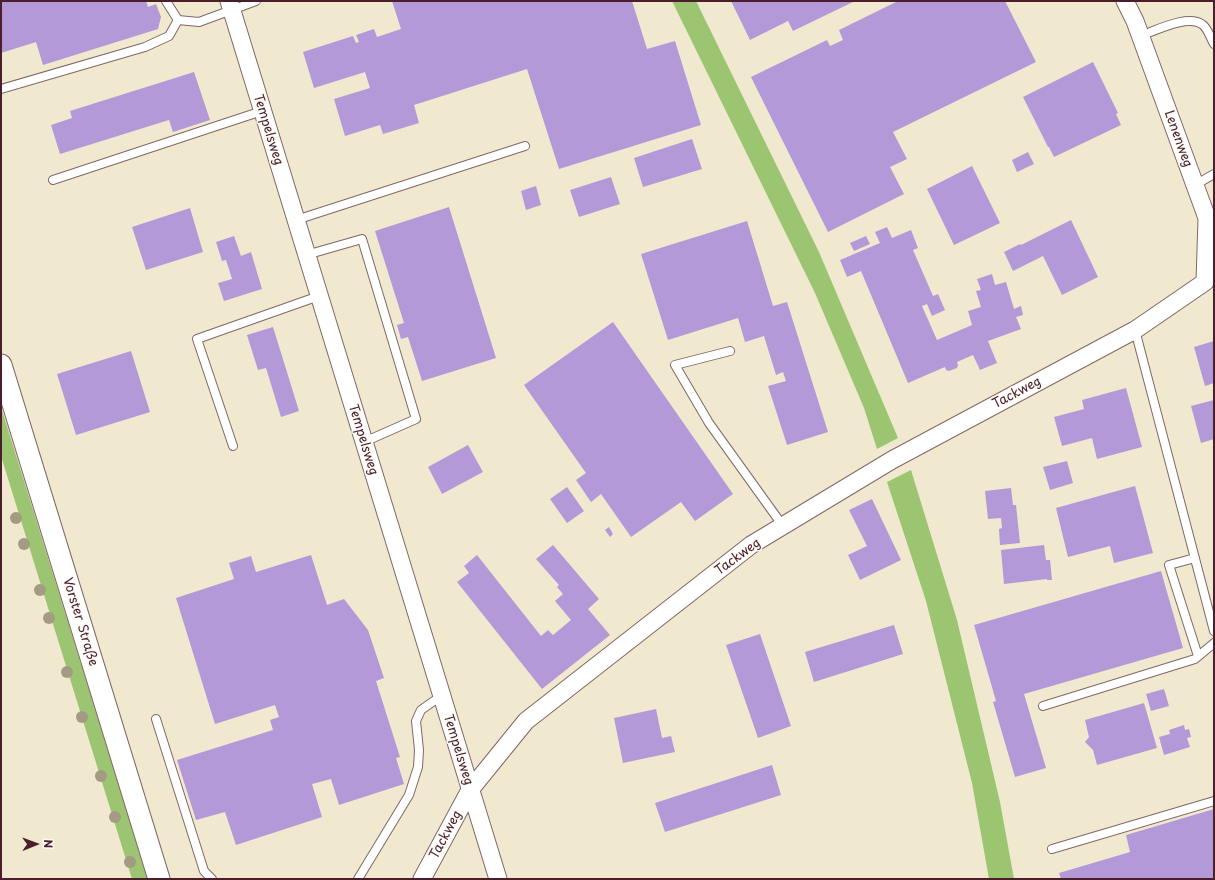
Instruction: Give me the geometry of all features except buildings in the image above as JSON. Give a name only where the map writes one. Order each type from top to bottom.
[{"type":"street","name":"Lenenweg","points":[[1125,1],[1140,36],[1206,218],[1210,281]]},
{"type":"street","name":"Tempelsweg","points":[[230,5],[498,879]]},
{"type":"street","name":"Tackweg","points":[[422,879],[470,790],[526,721],[751,545],[892,460],[1135,330],[1210,281]]},
{"type":"street","name":"Vorster Straße","points":[[1,365],[160,879]]},
{"type":"lane","points":[[166,1],[178,20]]},
{"type":"lane","points":[[178,20],[199,22],[230,5],[256,1]]},
{"type":"lane","points":[[1,89],[145,47],[169,36],[178,20]]},
{"type":"lane","points":[[1140,36],[1181,21],[1193,20],[1204,25],[1214,44]]},
{"type":"lane","points":[[53,180],[262,111]]},
{"type":"lane","points":[[296,220],[525,146]]},
{"type":"lane","points":[[1195,185],[1214,174]]},
{"type":"lane","points":[[306,255],[362,239],[416,418],[364,442]]},
{"type":"lane","points":[[233,446],[197,339],[319,296]]},
{"type":"lane","points":[[1135,330],[1214,631]]},
{"type":"lane","points":[[730,351],[675,366],[709,423],[783,526]]},
{"type":"lane","points":[[1195,558],[1169,565],[1198,656]]},
{"type":"lane","points":[[1043,706],[1195,659],[1214,643]]},
{"type":"lane","points":[[358,879],[409,795],[418,767],[419,750],[416,722],[421,710],[441,696]]},
{"type":"lane","points":[[156,719],[204,871],[212,879]]},
{"type":"lane","points":[[1052,849],[1214,801]]},
{"type":"green space","points":[[672,1],[696,1],[819,252],[898,438],[877,449],[864,408],[815,293]]},
{"type":"green space","points":[[1,407],[148,879],[132,879],[1,456]]},
{"type":"green space","points":[[911,470],[957,620],[1000,802],[1014,879],[989,879],[972,783],[926,601],[887,482]]}]
